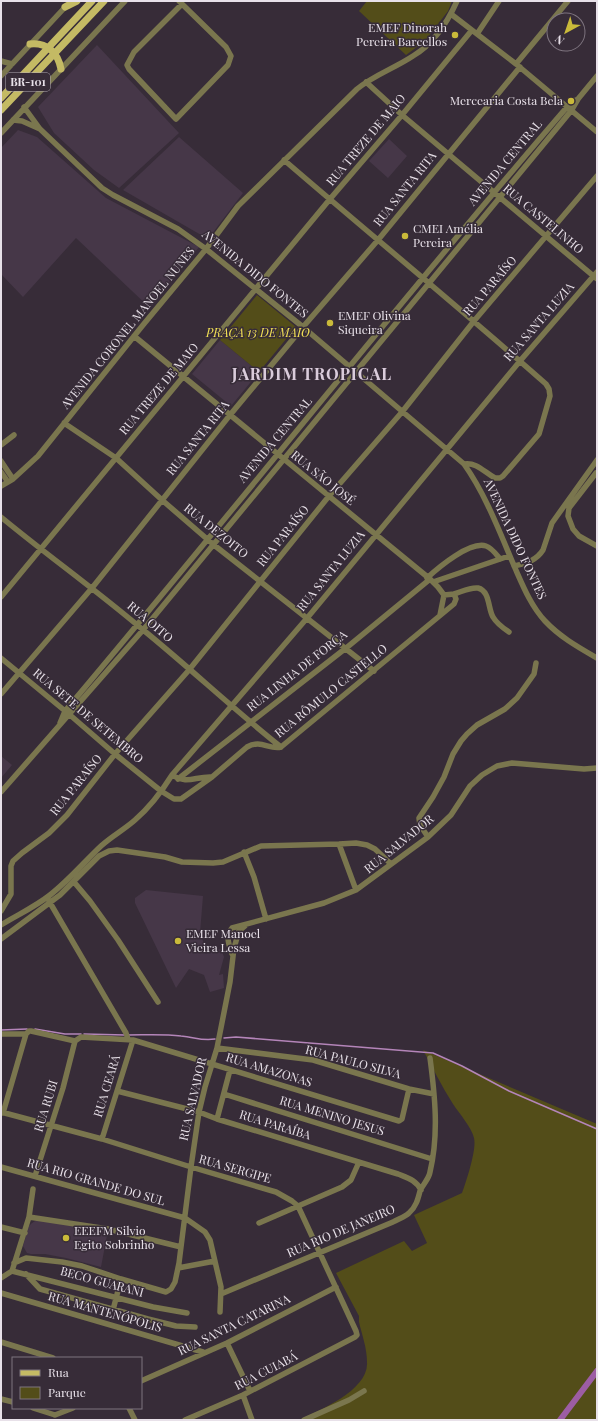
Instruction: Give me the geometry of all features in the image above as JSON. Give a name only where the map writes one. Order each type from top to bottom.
[{"type":"main road","points":[[65,7],[77,1]]},
{"type":"main road","name":"BR-101","points":[[1,98],[92,1]]},
{"type":"main road","name":"BR-101","points":[[1,110],[104,1]]},
{"type":"main road","points":[[30,44],[37,43],[49,48],[58,58],[61,69]]},
{"type":"street","points":[[1,76],[71,1]]},
{"type":"street","points":[[1,132],[125,1]]},
{"type":"street","name":"AVENIDA CORONEL MANOEL NUNES","points":[[1,486],[32,463],[206,249],[238,206],[366,82],[407,60],[422,49],[451,14],[458,1]]},
{"type":"street","name":"RUA TREZE DE MAIO","points":[[1,598],[330,199],[475,32],[499,1]]},
{"type":"street","name":"RUA SANTA RITA","points":[[1,694],[92,588],[230,415],[378,240],[518,66],[568,1]]},
{"type":"street","points":[[181,3],[226,47],[231,56],[228,65],[176,119],[129,69],[127,65],[134,52],[181,3]]},
{"type":"street","points":[[451,14],[518,66],[597,132]]},
{"type":"street","points":[[1,61],[12,64]]},
{"type":"street","name":"AVENIDA CENTRAL","points":[[1,792],[59,727],[68,713],[137,624],[208,540],[494,192],[597,76]]},
{"type":"street","name":"RUA CASTELINHO","points":[[366,82],[448,154],[596,276]]},
{"type":"street","name":"AVENIDA DIDO FONTES","points":[[24,106],[40,129],[102,188],[178,229],[206,249],[303,327],[464,464],[481,492],[530,600],[545,621],[557,632],[597,658]]},
{"type":"street","name":"AVENIDA CENTRAL","points":[[68,713],[143,630],[214,545],[283,459],[430,283],[569,109]]},
{"type":"street","name":"AVENIDA DIDO FONTES","points":[[13,120],[26,123],[40,129]]},
{"type":"street","points":[[284,160],[430,283],[546,384],[550,393],[538,436],[500,478],[494,478],[472,464],[464,464]]},
{"type":"street","name":"RUA PARAÍSO","points":[[1,911],[11,894],[13,862],[58,824],[115,754],[189,670],[329,496],[402,412],[474,321],[547,237],[597,176]]},
{"type":"street","name":"RUA SANTA LUZIA","points":[[48,900],[101,847],[145,811],[162,791],[172,775],[308,617],[520,361],[596,276]]},
{"type":"street","name":"RUA SÃO JOSÉ","points":[[134,336],[430,580],[444,595]]},
{"type":"street","name":"RUA DEZOITO","points":[[64,423],[116,458],[214,545],[308,617],[374,671]]},
{"type":"street","points":[[1,444],[14,435]]},
{"type":"street","points":[[514,566],[530,562],[541,554],[552,523],[597,460]]},
{"type":"street","points":[[1,461],[11,480]]},
{"type":"street","points":[[591,469],[596,473],[569,508],[568,516],[576,533],[597,546]]},
{"type":"street","points":[[1,472],[11,480]]},
{"type":"street","name":"RUA OITO","points":[[1,517],[41,550],[137,624],[189,670],[281,747]]},
{"type":"street","points":[[430,580],[434,571],[477,545],[486,546],[500,559]]},
{"type":"street","name":"RUA LINHA DE FORÇA","points":[[178,779],[346,648],[430,580],[509,556]]},
{"type":"street","points":[[440,616],[444,595],[476,588],[482,590],[487,597],[493,617],[499,625],[509,632]]},
{"type":"street","name":"RUA RÔMULO CASTELLO","points":[[162,791],[174,799],[181,799],[212,777],[252,744],[258,743],[275,748],[281,747],[454,604],[456,599],[454,594]]},
{"type":"street","name":"RUA SETE DE SETEMBRO","points":[[1,658],[115,754],[162,791]]},
{"type":"street","points":[[428,837],[420,825],[419,818],[444,776],[453,754],[467,734],[477,725],[505,709],[516,698],[534,674],[536,663]]},
{"type":"street","name":"RUA SALVADOR","points":[[233,956],[228,938],[232,928],[245,926],[324,903],[356,890],[428,837],[451,815],[470,786],[482,774],[497,766],[512,763],[584,769],[597,768]]},
{"type":"street","points":[[172,775],[178,779],[184,780],[212,777]]},
{"type":"street","points":[[1,939],[48,900],[74,882],[99,856],[109,851],[117,850],[165,857],[182,862],[202,863],[223,862],[261,846],[356,843],[367,845],[375,849],[392,864]]},
{"type":"street","points":[[339,844],[356,890]]},
{"type":"street","points":[[244,852],[254,877],[266,919]]},
{"type":"street","points":[[74,882],[90,901],[118,940],[158,1002]]},
{"type":"street","points":[[1,925],[48,900]]},
{"type":"street","points":[[48,900],[129,1037]]},
{"type":"street","name":"RUA SALVADOR","points":[[121,1279],[166,1292],[175,1282],[199,1112],[211,1064],[217,1048],[230,982],[237,935],[242,927],[245,926]]},
{"type":"street","name":"RUA AMAZONAS","points":[[1,1034],[26,1034],[31,1031],[75,1041],[81,1037],[129,1037],[230,1070],[399,1121],[402,1119],[409,1089]]},
{"type":"street","points":[[2,1113],[26,1034]]},
{"type":"street","name":"RUA CEARÁ","points":[[102,1139],[117,1091],[129,1037]]},
{"type":"street","name":"RUA RUBI","points":[[35,1176],[52,1126],[75,1041]]},
{"type":"street","name":"RUA PAULO SILVA","points":[[217,1048],[313,1060],[409,1089],[434,1094]]},
{"type":"street","name":"RUA RIO DE JANEIRO","points":[[221,1294],[409,1214],[430,1174],[436,1134],[430,1058]]},
{"type":"street","points":[[217,1119],[230,1070]]},
{"type":"street","name":"RUA PARAÍBA","points":[[117,1091],[199,1112],[217,1119],[359,1162],[413,1180],[418,1184],[421,1190]]},
{"type":"street","name":"RUA MENINO JESUS","points":[[224,1094],[432,1159]]},
{"type":"street","name":"RUA SERGIPE","points":[[2,1113],[102,1139],[276,1192],[298,1206]]},
{"type":"street","points":[[259,1223],[348,1184],[359,1162]]},
{"type":"street","name":"RUA RIO GRANDE DO SUL","points":[[1,1167],[185,1218],[208,1235],[221,1287],[220,1312]]},
{"type":"street","points":[[1,1278],[12,1271],[25,1233],[33,1189]]},
{"type":"street","points":[[298,1206],[336,1287]]},
{"type":"street","points":[[29,1217],[108,1228],[181,1246]]},
{"type":"street","points":[[1,1227],[25,1233]]},
{"type":"street","points":[[19,1249],[26,1258]]},
{"type":"street","points":[[14,1263],[26,1258],[62,1262],[82,1266],[121,1279],[113,1310]]},
{"type":"street","points":[[178,1268],[215,1261]]},
{"type":"street","name":"BECO GUARANI","points":[[12,1271],[154,1307],[187,1313]]},
{"type":"street","points":[[26,1274],[40,1289],[176,1326],[194,1327]]},
{"type":"street","name":"RUA CUIABÁ","points":[[185,1420],[243,1395],[355,1337],[356,1331],[336,1287]]},
{"type":"street","name":"RUA SANTA CATARINA","points":[[142,1381],[203,1352],[227,1343],[336,1287]]},
{"type":"street","name":"RUA MANTENÓPOLIS","points":[[1,1293],[203,1352]]},
{"type":"street","points":[[1,1342],[50,1357]]},
{"type":"street","points":[[227,1343],[250,1391]]},
{"type":"street","points":[[304,1420],[349,1400],[364,1391]]},
{"type":"street","points":[[243,1395],[252,1420]]},
{"type":"street","points":[[1,1399],[12,1402]]},
{"type":"street","points":[[35,1409],[55,1417],[71,1409]]},
{"type":"street","points":[[130,1409],[135,1420]]},
{"type":"shaded area","points":[[97,45],[179,133],[119,188],[94,170],[54,133],[38,107]]},
{"type":"shaded area","points":[[18,130],[37,137],[106,198],[199,247],[150,308],[76,238],[23,297],[1,274],[1,148]]},
{"type":"shaded area","points":[[179,137],[243,193],[208,239],[123,190]]},
{"type":"shaded area","points":[[389,139],[407,156],[388,178],[369,161]]},
{"type":"shaded area","points":[[220,340],[259,372],[231,406],[192,374]]},
{"type":"shaded area","points":[[1,756],[12,765],[1,778]]},
{"type":"shaded area","name":"EMEF Manoel Vieira Lessa","points":[[146,890],[203,896],[200,933],[207,952],[221,949],[224,957],[219,975],[223,974],[224,988],[210,992],[204,975],[189,969],[176,988],[135,903],[135,898]]},
{"type":"shaded area","name":"EEEFM Silvio Egito Sobrinho","points":[[37,1220],[108,1230],[101,1267],[45,1254],[27,1253],[23,1246],[29,1226]]},
{"type":"green space","points":[[367,1],[452,1],[448,11],[425,41],[406,55],[359,11]]},
{"type":"green space","name":"PRAÇA 13 DE MAIO","points":[[257,295],[296,327],[259,372],[220,340]]},
{"type":"green space","points":[[423,1050],[597,1124],[597,1420],[299,1420],[342,1398],[352,1390],[366,1372],[367,1357],[359,1316],[336,1273],[404,1241],[412,1251],[427,1243],[414,1215],[462,1193],[464,1188],[473,1157],[475,1143],[473,1134],[445,1091]]},
{"type":"waterway","points":[[1,1030],[27,1029]]},
{"type":"waterway","points":[[35,1029],[65,1034],[81,1034]]},
{"type":"waterway","points":[[84,1034],[125,1035]]},
{"type":"waterway","points":[[128,1035],[168,1035],[215,1039]]},
{"type":"waterway","points":[[224,1038],[236,1037],[433,1053],[462,1066],[509,1091],[597,1129]]},
{"type":"waterway","points":[[560,1420],[597,1371]]},
{"type":"place","name":"EMEF Dinorah Pereira Barcellos","points":[[455,35]]},
{"type":"place","name":"Mercearia Costa Bela","points":[[571,101]]},
{"type":"place","name":"CMEI Amélia Pereira","points":[[405,236]]},
{"type":"place","name":"EMEF Olivina Siqueira","points":[[330,323]]},
{"type":"place","name":"EMEF Manoel Vieira Lessa","points":[[178,941]]},
{"type":"place","name":"EEEFM Silvio Egito Sobrinho","points":[[66,1238]]},
{"type":"district","name":"JARDIM TROPICAL","points":[[312,374]]}]
